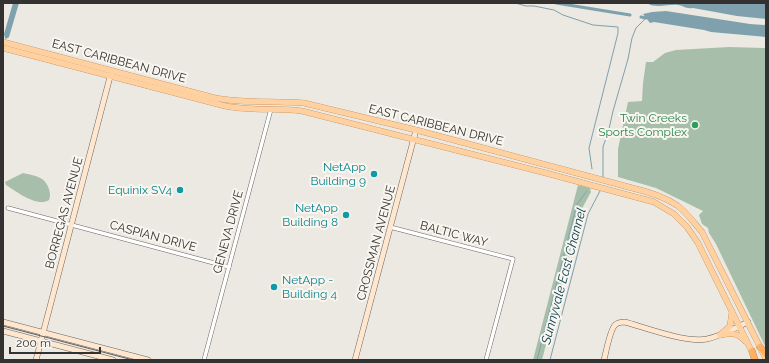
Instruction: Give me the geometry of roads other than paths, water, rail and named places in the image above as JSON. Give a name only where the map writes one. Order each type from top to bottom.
[{"type":"highway","points":[[760,347],[766,354]]},
{"type":"highway","points":[[752,351],[755,360]]},
{"type":"main road","name":"EAST CARIBBEAN DRIVE","points":[[3,42],[8,47],[225,106],[249,110],[271,109],[302,111],[654,202],[674,214],[687,227],[698,243],[752,351]]},
{"type":"main road","name":"EAST CARIBBEAN DRIVE","points":[[111,74],[228,100],[251,102],[287,101],[304,103],[416,130],[660,196],[678,206],[702,232],[766,359]]},
{"type":"main road","points":[[720,335],[730,326],[732,310]]},
{"type":"main road","points":[[720,335],[733,333],[738,334],[744,339],[752,351]]},
{"type":"street","name":"BORREGAS AVENUE","points":[[36,360],[111,74]]},
{"type":"street","name":"GENEVA DRIVE","points":[[204,360],[271,109]]},
{"type":"street","name":"CROSSMAN AVENUE","points":[[355,360],[416,130]]},
{"type":"street","name":"CASPIAN DRIVE","points":[[8,208],[229,267]]},
{"type":"street","name":"BALTIC WAY","points":[[390,227],[513,259],[486,360]]},
{"type":"street","points":[[3,322],[148,360]]},
{"type":"street","points":[[604,360],[612,329],[616,324],[622,322],[685,338],[703,340],[720,335],[748,322]]},
{"type":"street","points":[[3,331],[113,360]]},
{"type":"water","points":[[13,3],[19,3],[9,37],[6,39],[4,34]]},
{"type":"water","points":[[647,3],[766,3],[766,19],[737,16],[678,5],[654,6]]},
{"type":"water","points":[[666,11],[750,24],[766,25],[766,37],[711,32],[654,22],[650,23],[643,14]]},
{"type":"waterway","points":[[515,3],[554,10],[563,15],[593,25],[618,27],[618,33],[589,148],[592,169]]},
{"type":"waterway","points":[[556,3],[630,15]]},
{"type":"waterway","name":"Sunnyvale East Channel","points":[[641,17],[646,18]]},
{"type":"waterway","name":"Sunnyvale East Channel","points":[[603,178],[603,147],[628,59],[632,38],[636,28],[646,18]]},
{"type":"waterway","points":[[537,360],[577,204],[587,191]]},
{"type":"waterway","name":"Sunnyvale East Channel","points":[[550,360],[588,214],[600,191]]},
{"type":"tram line","points":[[3,326],[133,360]]},
{"type":"place","name":"Twin Creeks Sports Complex","points":[[695,125]]},
{"type":"place","name":"NetApp Building 9","points":[[374,174]]},
{"type":"place","name":"Equinix SV4","points":[[180,190]]},
{"type":"place","name":"NetApp Building 8","points":[[346,215]]},
{"type":"place","name":"NetApp - Building 4","points":[[274,287]]}]
